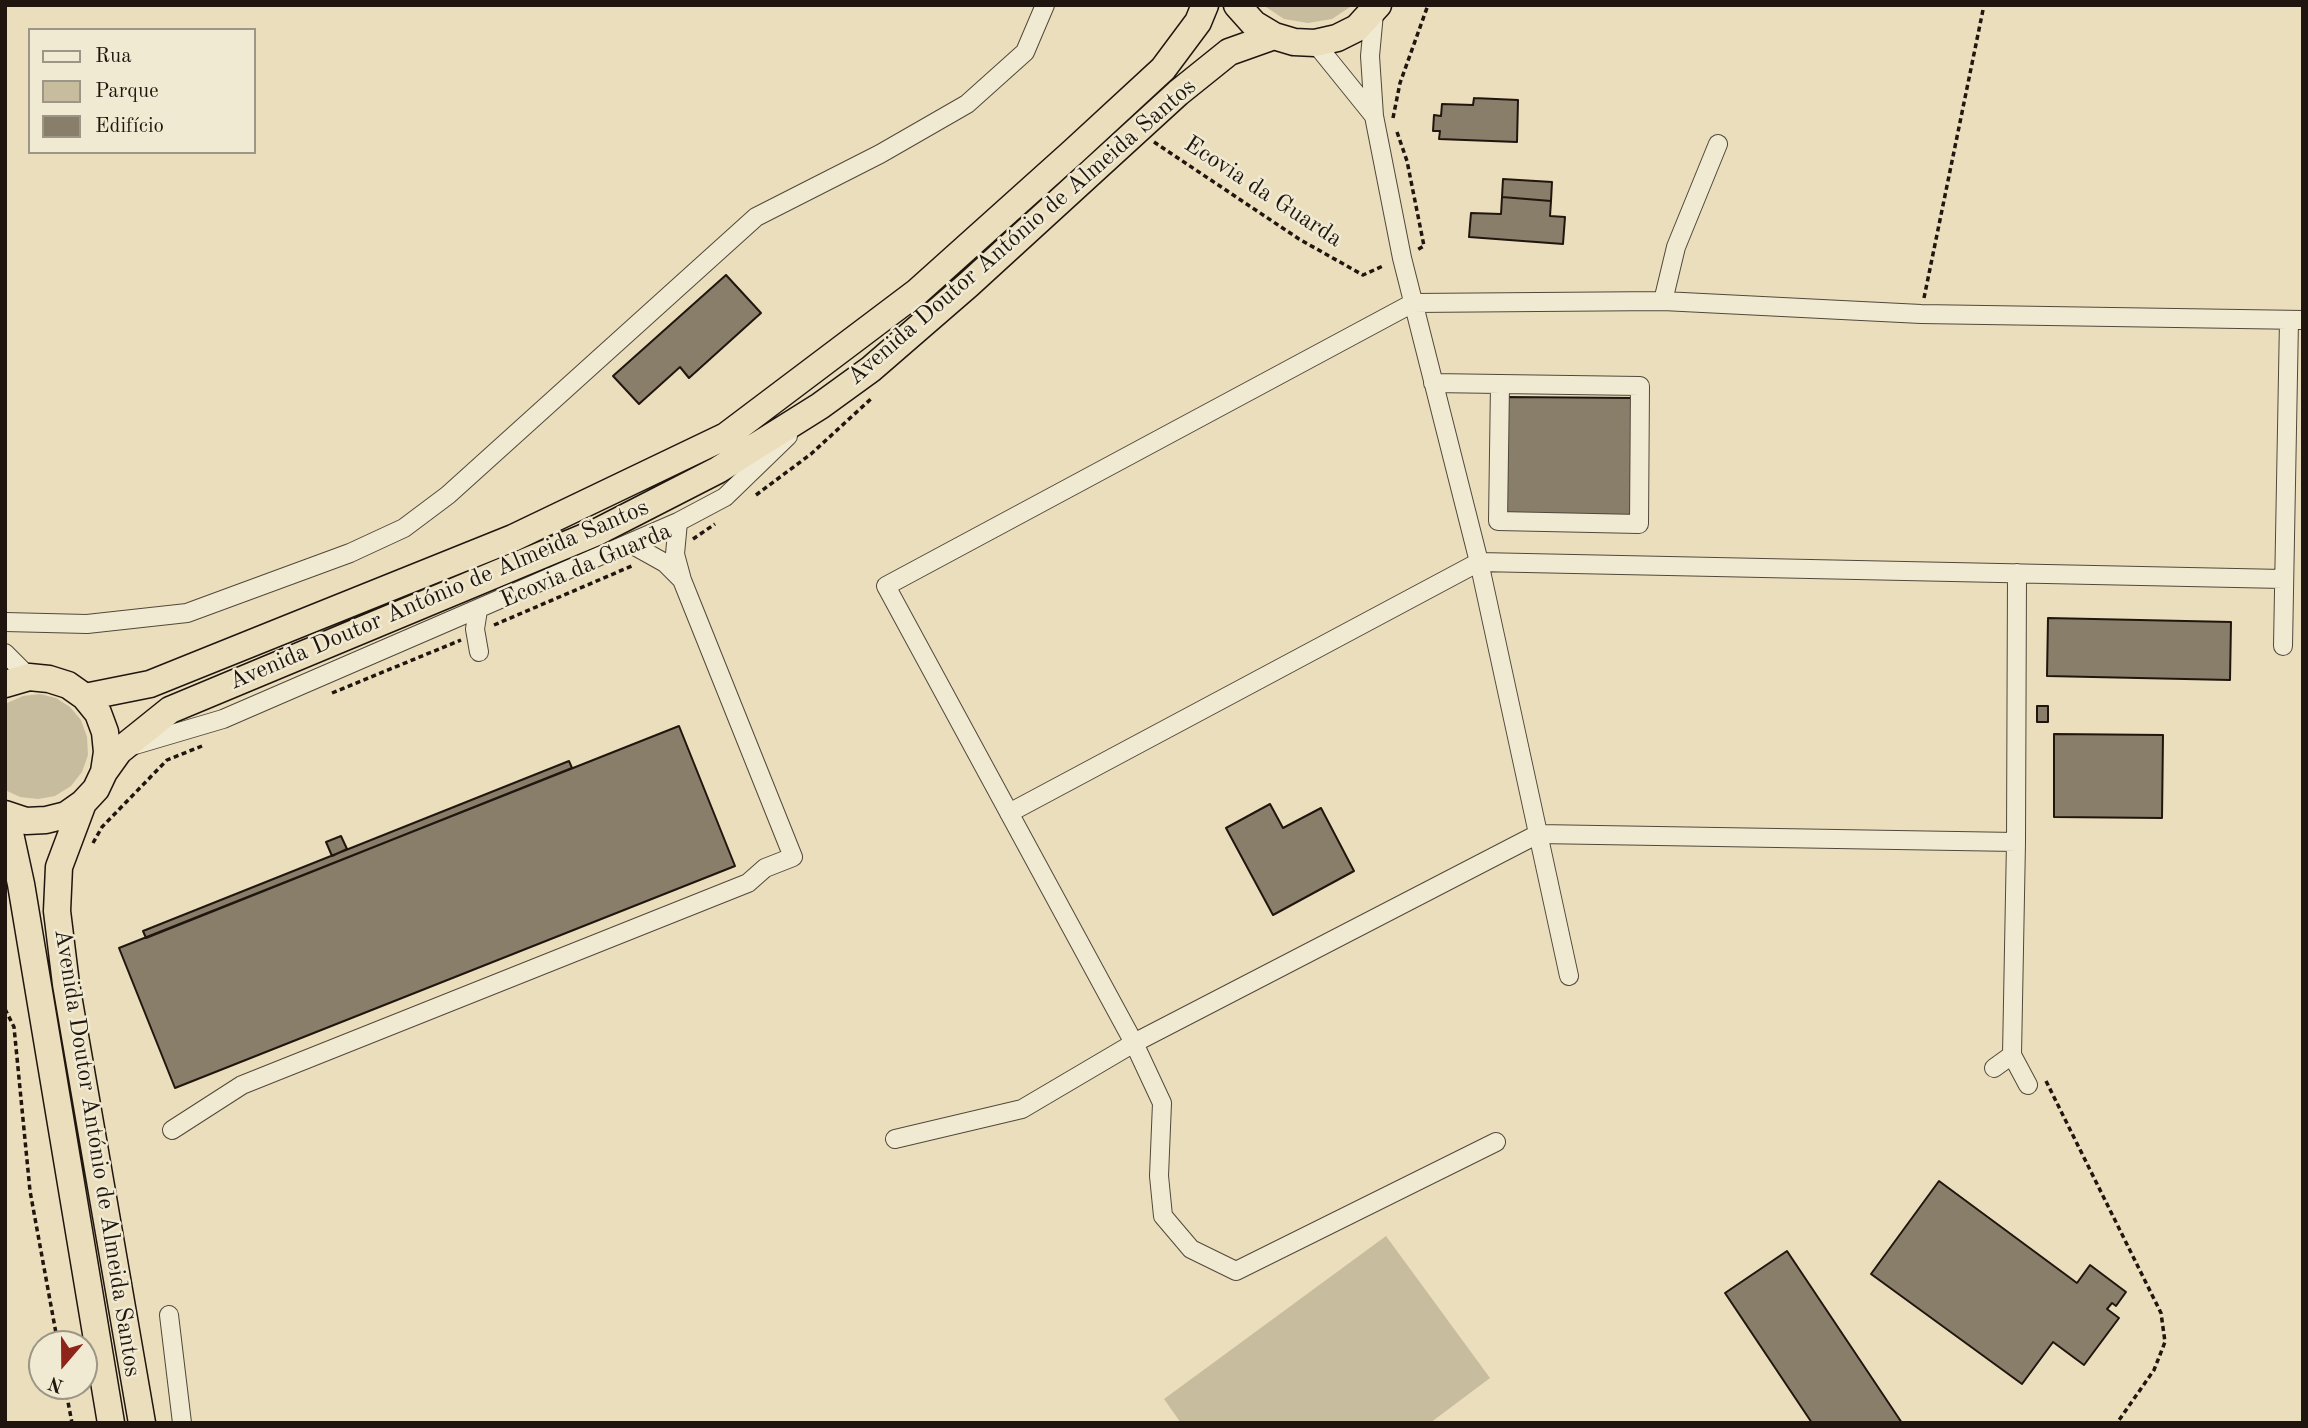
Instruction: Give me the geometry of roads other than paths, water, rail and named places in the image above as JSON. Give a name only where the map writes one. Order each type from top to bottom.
[{"type":"highway","name":"Avenida Doutor António de Almeida Santos","points":[[85,697],[150,684],[513,538],[726,436],[916,292],[1073,152],[1163,69],[1198,22],[1205,5]]},
{"type":"highway","points":[[1237,5],[1254,24],[1274,36],[1294,43],[1315,43],[1337,38],[1357,28],[1376,9]]},
{"type":"highway","name":"Avenida Doutor António de Almeida Santos","points":[[142,1423],[66,984],[57,911],[59,867],[83,803],[111,762],[170,710],[597,532],[718,470],[820,406],[871,369],[968,285],[1178,93],[1229,52],[1274,36]]},
{"type":"highway","points":[[17,681],[49,678],[68,685],[85,697],[98,713],[111,762]]},
{"type":"highway","name":"Avenida Doutor António de Almeida Santos","points":[[83,803],[66,814],[46,820],[26,821],[6,815],[21,884],[111,1423]]},
{"type":"street","points":[[5,622],[87,624],[187,612],[350,553],[404,528],[448,495],[756,217],[880,154],[967,104],[1025,52],[1045,5]]},
{"type":"street","points":[[1376,9],[1370,56],[1374,117],[1402,258],[1479,562],[1569,976]]},
{"type":"street","points":[[1315,43],[1374,117]]},
{"type":"street","points":[[1663,300],[1676,247],[1718,144]]},
{"type":"street","points":[[1496,1142],[1236,1271],[1191,1249],[1163,1216],[1159,1176],[1162,1103],[1134,1043],[886,586],[1413,303],[1663,300],[1921,314],[2296,320],[2295,397],[2285,519],[2283,646]]},
{"type":"street","points":[[1433,383],[1640,386],[1639,524],[1498,521],[1500,384]]},
{"type":"street","points":[[111,762],[223,719],[450,623],[678,522],[725,497],[820,406]]},
{"type":"street","points":[[172,1130],[242,1084],[748,883],[765,868],[793,857],[682,580],[676,547],[678,522]]},
{"type":"street","points":[[631,544],[682,580]]},
{"type":"street","points":[[1010,813],[1479,562],[2283,579]]},
{"type":"street","points":[[2017,573],[2012,1055],[2033,1080]]},
{"type":"street","points":[[471,635],[478,610]]},
{"type":"street","points":[[450,623],[471,635],[479,652]]},
{"type":"street","points":[[5,653],[17,681]]},
{"type":"street","points":[[895,1139],[1022,1109],[1134,1043],[1538,834],[2016,842]]},
{"type":"street","points":[[1994,1068],[2012,1055]]},
{"type":"street","points":[[169,1315],[182,1423]]}]
